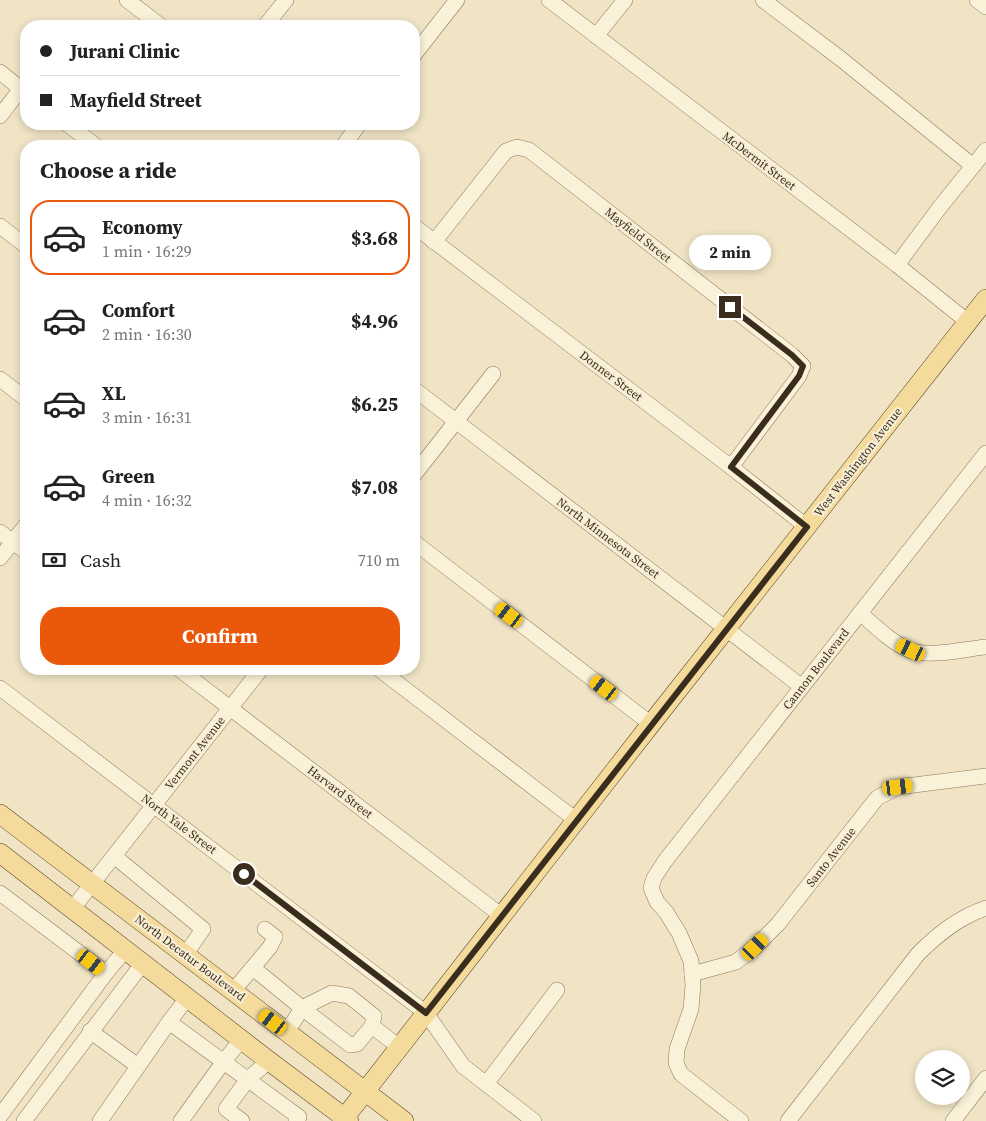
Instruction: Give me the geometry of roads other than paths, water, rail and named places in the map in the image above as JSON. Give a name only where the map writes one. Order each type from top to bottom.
[{"type":"main road","name":"West Washington Avenue","points":[[345,1120],[399,1046],[986,299]]},
{"type":"main road","name":"North Decatur Boulevard","points":[[0,814],[404,1121]]},
{"type":"main road","points":[[0,853],[345,1120]]},
{"type":"street","points":[[127,0],[153,20]]},
{"type":"street","points":[[270,20],[286,0]]},
{"type":"street","points":[[420,47],[457,0]]},
{"type":"street","name":"McDermit Street","points":[[549,0],[897,265],[968,322]]},
{"type":"street","points":[[596,36],[625,0]]},
{"type":"street","points":[[763,0],[841,59],[974,166]]},
{"type":"street","points":[[977,0],[986,7]]},
{"type":"street","points":[[0,72],[20,85]]},
{"type":"street","points":[[0,116],[20,94]]},
{"type":"street","points":[[75,130],[88,140]]},
{"type":"street","name":"Mayfield Street","points":[[434,242],[506,152],[517,147],[529,150],[792,355],[803,366],[799,376],[731,467]]},
{"type":"street","points":[[897,265],[986,150]]},
{"type":"street","points":[[0,226],[20,241]]},
{"type":"street","name":"Donner Street","points":[[420,231],[807,527]]},
{"type":"street","points":[[420,467],[493,374]]},
{"type":"street","points":[[0,379],[20,394]]},
{"type":"street","name":"North Minnesota Street","points":[[420,394],[802,687]]},
{"type":"street","name":"Cannon Boulevard","points":[[692,974],[690,961],[679,933],[666,912],[657,902],[651,888],[654,878],[665,861],[860,613],[983,462]]},
{"type":"street","points":[[0,532],[20,547]]},
{"type":"street","points":[[0,558],[20,533]]},
{"type":"street","points":[[420,547],[651,724]]},
{"type":"street","points":[[860,613],[898,644],[911,650],[930,653],[986,647]]},
{"type":"street","name":"Harvard Street","points":[[187,675],[502,916]]},
{"type":"street","name":"Vermont Avenue","points":[[73,908],[256,675]]},
{"type":"street","points":[[387,675],[576,820]]},
{"type":"street","name":"North Yale Street","points":[[0,688],[426,1013],[463,1066],[534,1121]]},
{"type":"street","name":"Santo Avenue","points":[[692,974],[736,962],[755,947],[778,924],[877,798],[898,787],[986,776]]},
{"type":"street","points":[[114,856],[203,929],[185,955]]},
{"type":"street","points":[[0,892],[106,973]]},
{"type":"street","points":[[788,1121],[918,954],[938,934],[960,920],[986,908]]},
{"type":"street","points":[[233,991],[270,947],[275,937],[265,929]]},
{"type":"street","points":[[0,1116],[106,973],[126,949]]},
{"type":"street","points":[[24,1121],[143,962]]},
{"type":"street","points":[[253,968],[302,1008],[350,1045],[357,1044],[372,1026],[374,1016],[348,996],[332,993],[302,1008],[287,1032]]},
{"type":"street","points":[[692,974],[691,1010],[677,1049],[676,1062],[681,1074],[740,1121]]},
{"type":"street","points":[[486,1084],[557,990]]},
{"type":"street","points":[[100,1121],[188,997]]},
{"type":"street","points":[[169,1022],[299,1117],[296,1121]]},
{"type":"street","points":[[372,1026],[399,1046]]},
{"type":"street","points":[[90,1031],[138,1066]]},
{"type":"street","points":[[181,1121],[242,1039]]},
{"type":"street","points":[[242,1121],[226,1110],[248,1079],[268,1061]]},
{"type":"street","points":[[953,1121],[986,1078]]}]
